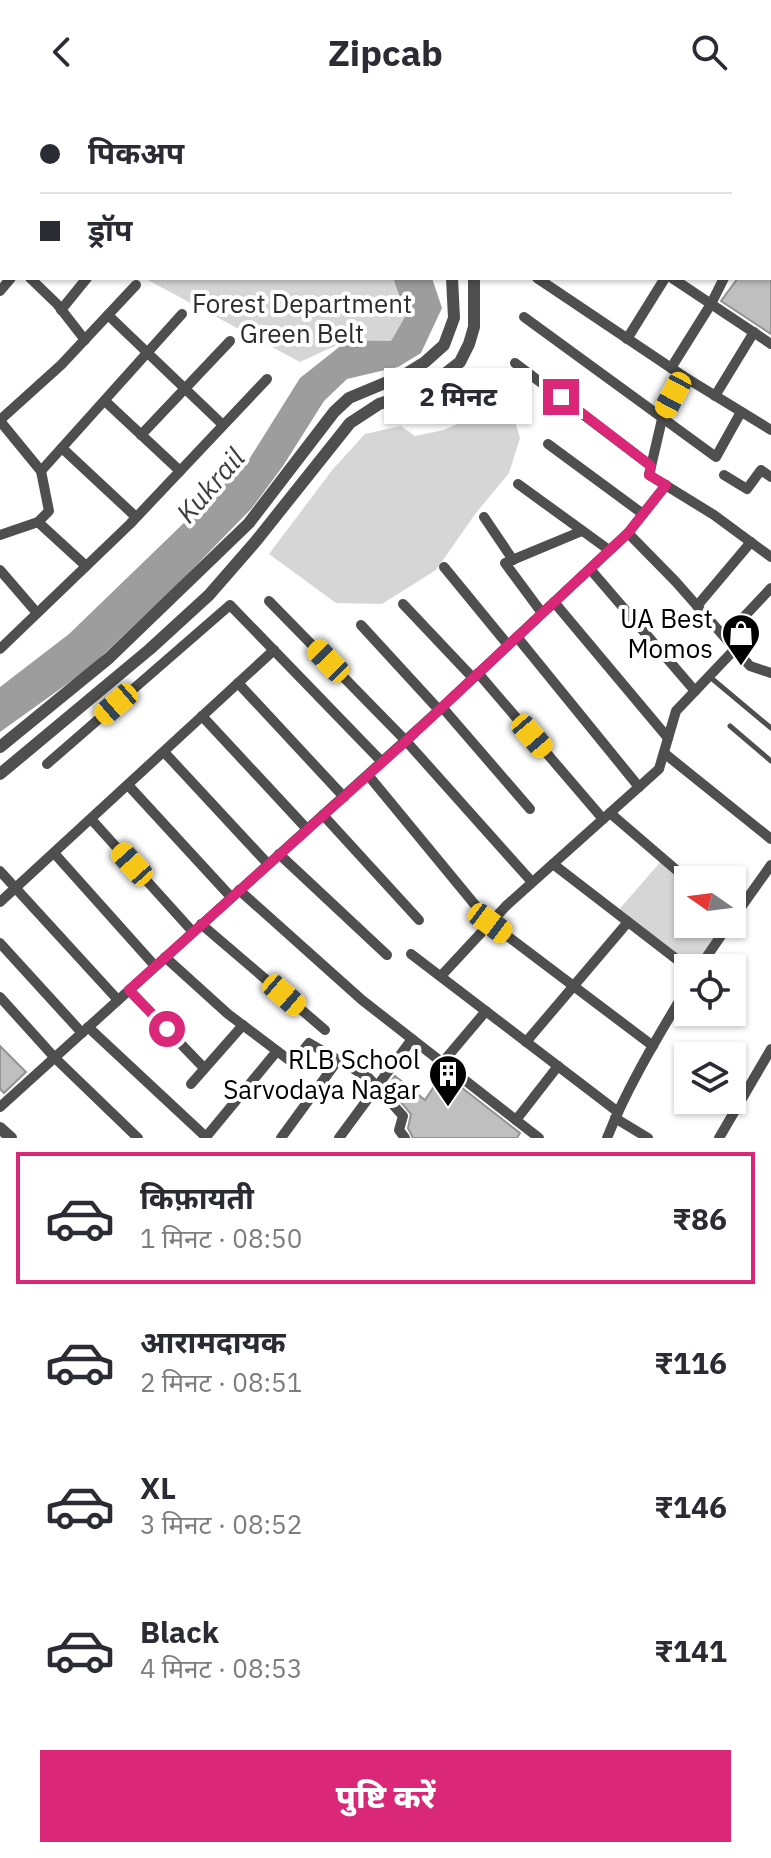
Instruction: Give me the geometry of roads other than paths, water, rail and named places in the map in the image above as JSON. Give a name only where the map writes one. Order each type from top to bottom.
[{"type":"street","points":[[32,280],[85,340]]},
{"type":"street","points":[[61,310],[85,280]]},
{"type":"street","points":[[0,747],[109,658],[249,523],[334,412],[349,398],[404,375],[444,345],[454,318],[452,280]]},
{"type":"street","points":[[0,774],[150,649],[209,595],[350,423],[379,404],[410,394],[437,380],[460,362],[474,327],[474,280]]},
{"type":"street","points":[[540,280],[683,376],[771,430]]},
{"type":"street","points":[[627,339],[664,280]]},
{"type":"street","points":[[675,280],[771,344]]},
{"type":"street","points":[[671,368],[723,280]]},
{"type":"street","points":[[0,535],[38,522],[49,511],[41,471],[0,420],[61,365],[136,285]]},
{"type":"street","points":[[41,471],[182,314]]},
{"type":"street","points":[[108,315],[223,425]]},
{"type":"street","points":[[524,317],[716,457],[741,412]]},
{"type":"street","points":[[715,396],[754,332]]},
{"type":"street","points":[[141,435],[230,341]]},
{"type":"street","points":[[515,363],[651,466]]},
{"type":"street","points":[[683,376],[662,419],[649,475],[714,515],[771,557]]},
{"type":"street","points":[[0,649],[136,517],[267,379]]},
{"type":"street","points":[[105,401],[180,471]]},
{"type":"street","points":[[548,444],[643,514]]},
{"type":"street","points":[[62,448],[136,517]]},
{"type":"street","points":[[724,475],[747,489],[761,470],[771,477]]},
{"type":"street","points":[[518,484],[609,550]]},
{"type":"street","points":[[0,1107],[406,741],[628,533],[666,485]]},
{"type":"street","points":[[484,517],[513,560]]},
{"type":"street","points":[[38,522],[86,566]]},
{"type":"street","points":[[542,613],[505,563],[582,531]]},
{"type":"street","points":[[628,533],[750,666],[771,673]]},
{"type":"street","points":[[697,606],[751,542]]},
{"type":"street","points":[[444,567],[508,645]]},
{"type":"street","points":[[590,569],[695,691]]},
{"type":"street","points":[[0,570],[37,613]]},
{"type":"street","points":[[725,637],[771,588]]},
{"type":"street","points":[[269,601],[406,741],[532,882]]},
{"type":"street","points":[[554,602],[668,738]]},
{"type":"street","points":[[403,604],[606,816],[674,869]]},
{"type":"street","points":[[47,764],[230,605],[382,762]]},
{"type":"street","points":[[361,625],[530,809]]},
{"type":"street","points":[[517,637],[639,787]]},
{"type":"street","points":[[441,976],[507,905],[659,769],[676,711],[735,649]]},
{"type":"street","points":[[0,902],[274,650]]},
{"type":"street","points":[[238,683],[344,797]]},
{"type":"street","points":[[202,716],[307,829]]},
{"type":"street","points":[[164,752],[268,864]]},
{"type":"street","points":[[664,753],[771,839]]},
{"type":"street","points":[[368,775],[490,923],[653,1046]]},
{"type":"street","points":[[128,785],[235,894],[362,1000],[539,1138]]},
{"type":"street","points":[[323,815],[419,920]]},
{"type":"street","points":[[91,819],[197,928],[325,1030]]},
{"type":"street","points":[[54,853],[155,966]]},
{"type":"street","points":[[279,854],[387,955]]},
{"type":"street","points":[[553,864],[674,957]]},
{"type":"street","points":[[746,900],[771,865]]},
{"type":"street","points":[[0,871],[118,1000]]},
{"type":"street","points":[[526,1042],[628,922]]},
{"type":"street","points":[[0,943],[85,1030],[206,1138],[277,1051]]},
{"type":"street","points":[[411,954],[648,1138]]},
{"type":"street","points":[[165,957],[228,1014],[293,1063],[309,1043],[369,1078],[403,1116],[399,1130],[405,1138]]},
{"type":"street","points":[[129,990],[204,1068]]},
{"type":"street","points":[[0,997],[55,1058],[138,1138]]},
{"type":"street","points":[[607,1138],[616,1115],[674,1010]]},
{"type":"street","points":[[442,1063],[486,1011]]},
{"type":"street","points":[[191,1084],[243,1025]]},
{"type":"street","points":[[339,1138],[412,1039]]},
{"type":"street","points":[[719,1138],[771,1049]]},
{"type":"street","points":[[281,1138],[338,1060]]},
{"type":"street","points":[[516,1120],[558,1066]]},
{"type":"street","points":[[0,1128],[11,1138]]},
{"type":"lane","points":[[709,676],[771,728]]},
{"type":"lane","points":[[730,726],[771,761]]},
{"type":"place","name":"UA Best Momos","points":[[741,667]]},
{"type":"place","name":"RLB School Sarvodaya Nagar","points":[[448,1108]]},
{"type":"park label","name":"Forest Department Green Belt","points":[[302,318]]},
{"type":"water label","name":"Kukrail","points":[[210,485]]}]
